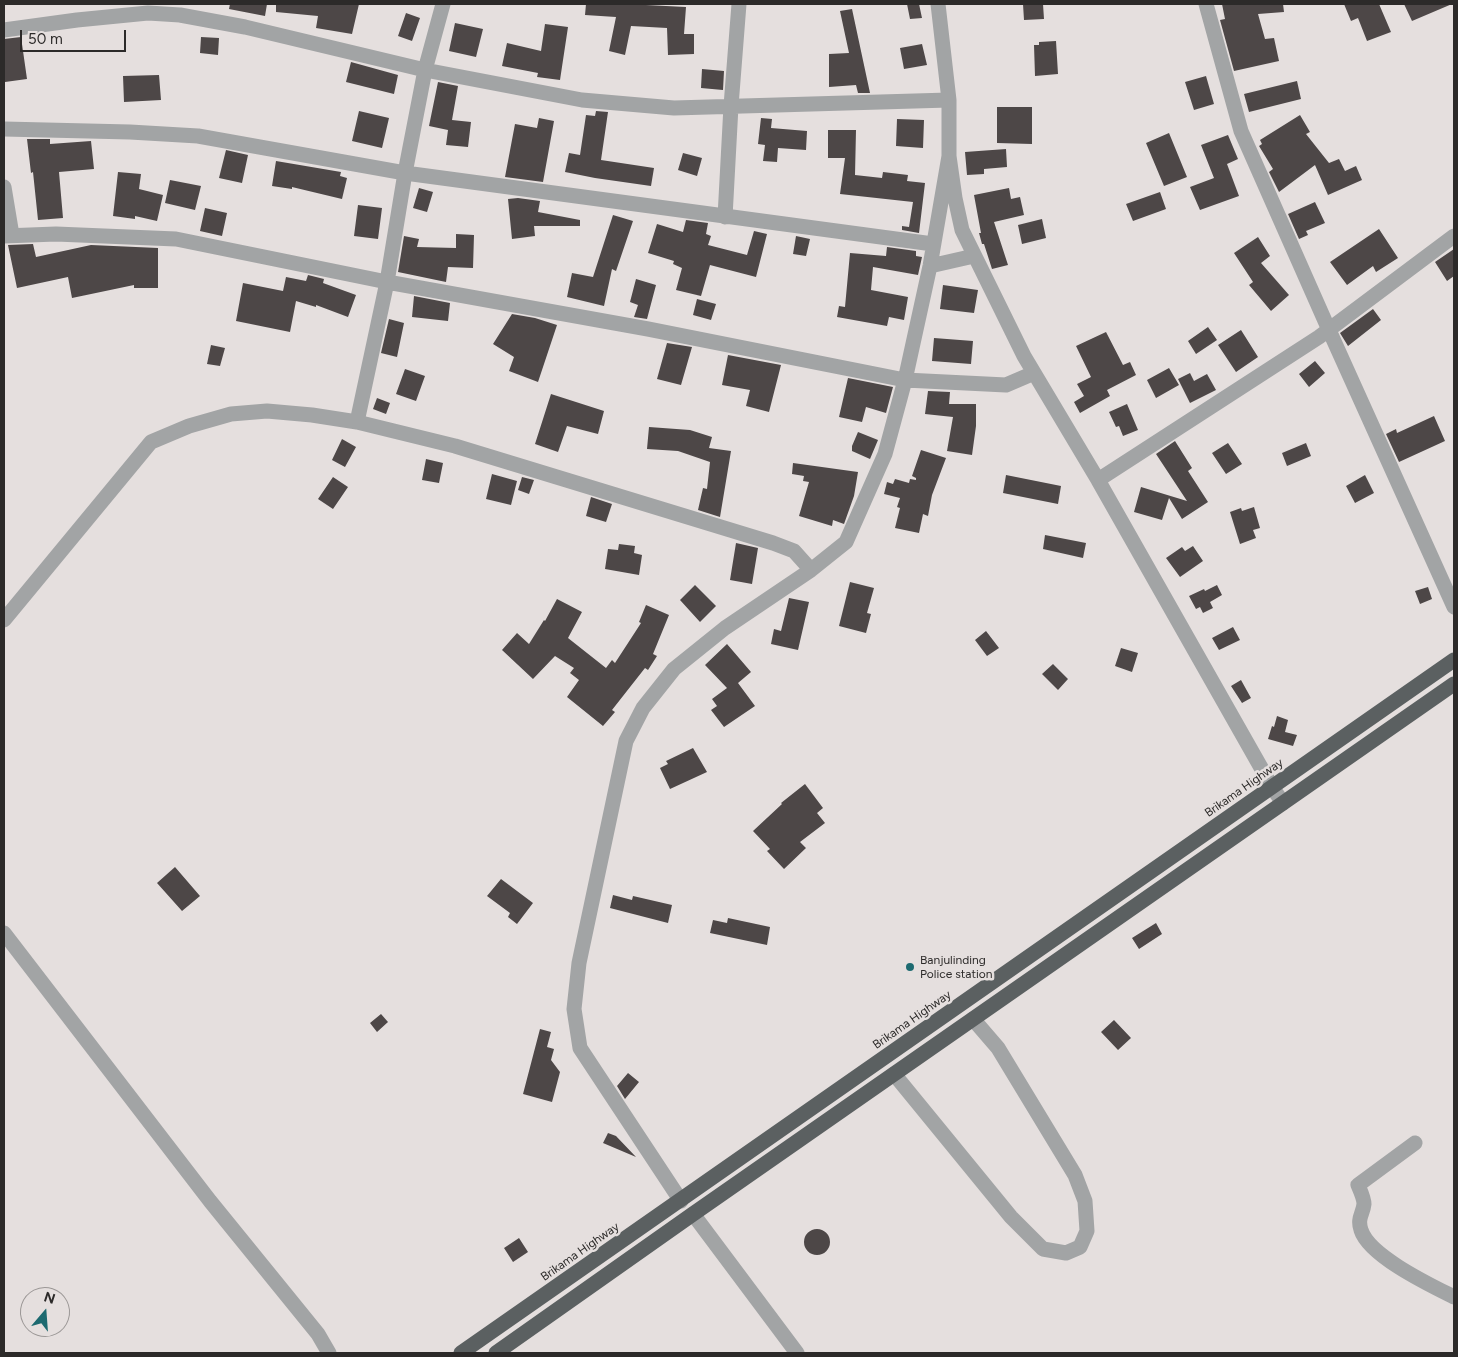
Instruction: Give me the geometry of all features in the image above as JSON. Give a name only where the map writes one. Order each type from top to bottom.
[{"type":"highway","name":"Brikama Highway","points":[[461,1353],[1454,660]]},
{"type":"highway","points":[[496,1353],[1454,684]]},
{"type":"highway","points":[[1048,943],[1060,959]]},
{"type":"highway","points":[[805,1113],[816,1128]]},
{"type":"street","points":[[358,422],[387,282],[405,173],[425,70],[443,4]]},
{"type":"street","points":[[724,217],[739,4]]},
{"type":"street","points":[[938,4],[949,100],[949,156],[962,230],[1034,373],[1098,480],[1272,787],[1283,803]]},
{"type":"street","points":[[1206,4],[1241,131],[1454,607]]},
{"type":"street","points":[[4,30],[180,9],[245,27],[425,70],[582,100],[674,108],[949,100]]},
{"type":"street","points":[[4,129],[130,132],[198,136],[405,173],[933,244]]},
{"type":"street","points":[[681,1201],[580,1048],[574,1009],[579,963],[626,741],[643,708],[674,670],[725,628],[811,570],[846,542],[885,454],[905,380],[930,266],[949,156]]},
{"type":"street","points":[[4,188],[8,236],[56,234],[176,239],[387,282],[648,329],[905,380],[1006,385],[1034,373]]},
{"type":"street","points":[[1098,480],[1329,330],[1454,236]]},
{"type":"street","points":[[930,266],[974,256]]},
{"type":"street","points":[[4,620],[151,442],[190,426],[231,414],[267,411],[358,422],[455,446],[773,543],[794,551],[811,570]]},
{"type":"street","points":[[4,933],[204,1193],[318,1334],[329,1353]]},
{"type":"street","points":[[894,1074],[1011,1217],[1043,1249],[1066,1253],[1080,1247],[1087,1231],[1085,1200],[1075,1175],[998,1048],[974,1019]]},
{"type":"street","points":[[1415,1143],[1358,1185],[1364,1203],[1358,1219],[1361,1232],[1375,1249],[1394,1265],[1454,1297]]},
{"type":"street","points":[[693,1214],[722,1250],[797,1353]]},
{"type":"building","points":[[230,4],[267,4],[265,16],[229,9]]},
{"type":"building","points":[[276,4],[359,4],[352,34],[316,28],[318,16],[276,12]]},
{"type":"building","points":[[586,4],[686,7],[684,34],[694,34],[694,54],[668,55],[667,28],[631,26],[625,55],[609,51],[616,17],[585,15]]},
{"type":"building","points":[[907,4],[919,4],[922,18],[910,19]]},
{"type":"building","points":[[1023,4],[1043,4],[1044,19],[1024,20]]},
{"type":"building","points":[[1222,4],[1283,4],[1284,12],[1258,14],[1265,39],[1274,38],[1279,61],[1234,71],[1220,20],[1225,19]]},
{"type":"building","points":[[1344,4],[1379,4],[1391,32],[1367,41],[1358,18],[1351,21]]},
{"type":"building","points":[[1404,4],[1452,4],[1412,21]]},
{"type":"building","points":[[852,9],[870,93],[858,93],[856,85],[829,87],[829,54],[849,53],[840,11]]},
{"type":"building","points":[[406,13],[420,18],[412,41],[398,36]]},
{"type":"building","points":[[455,23],[483,29],[476,57],[449,51]]},
{"type":"building","points":[[545,24],[568,27],[560,80],[537,77],[538,73],[502,66],[507,43],[541,51]]},
{"type":"building","points":[[21,37],[27,79],[5,82],[4,39]]},
{"type":"building","points":[[201,37],[219,38],[218,55],[200,53]]},
{"type":"building","points":[[1056,41],[1058,74],[1035,76],[1034,45],[1039,45],[1039,42]]},
{"type":"building","points":[[922,44],[927,65],[904,69],[900,48]]},
{"type":"building","points":[[351,62],[398,75],[394,94],[346,82]]},
{"type":"building","points":[[702,69],[724,71],[723,90],[701,88]]},
{"type":"building","points":[[159,75],[161,100],[124,102],[123,76]]},
{"type":"building","points":[[1206,76],[1214,104],[1194,110],[1185,82]]},
{"type":"building","points":[[1297,81],[1301,99],[1249,112],[1244,94]]},
{"type":"building","points":[[438,82],[458,86],[452,120],[471,122],[468,147],[446,145],[448,130],[429,126]]},
{"type":"building","points":[[997,107],[1032,107],[1032,144],[997,143]]},
{"type":"building","points":[[359,111],[389,118],[382,148],[352,141]]},
{"type":"building","points":[[596,111],[608,112],[601,160],[654,168],[651,186],[565,172],[569,153],[580,155],[586,115],[595,116]]},
{"type":"building","points":[[1300,115],[1310,132],[1306,134],[1329,163],[1339,159],[1345,171],[1356,166],[1362,180],[1328,195],[1315,165],[1279,192],[1269,172],[1273,169],[1259,146],[1262,144],[1260,140]]},
{"type":"building","points":[[539,118],[554,121],[543,182],[505,177],[515,124],[537,128]]},
{"type":"building","points":[[761,118],[772,119],[771,128],[807,131],[806,150],[778,148],[777,162],[763,161],[765,145],[758,144]]},
{"type":"building","points":[[897,119],[924,120],[923,148],[896,146]]},
{"type":"building","points":[[828,130],[856,130],[855,175],[882,178],[883,172],[908,175],[907,181],[925,183],[919,233],[902,230],[902,226],[909,227],[913,202],[840,194],[845,158],[828,158]]},
{"type":"building","points":[[1169,133],[1187,177],[1164,186],[1146,143]]},
{"type":"building","points":[[1228,135],[1238,159],[1227,164],[1239,196],[1200,210],[1190,187],[1214,178],[1201,145]]},
{"type":"building","points":[[27,139],[50,139],[50,144],[91,141],[94,169],[59,172],[63,218],[38,220],[33,172],[31,173]]},
{"type":"building","points":[[1006,149],[1007,167],[984,169],[984,174],[967,175],[965,152]]},
{"type":"building","points":[[226,150],[248,155],[242,183],[219,178]]},
{"type":"building","points":[[683,153],[702,158],[697,176],[678,170]]},
{"type":"building","points":[[276,161],[341,172],[340,176],[347,178],[342,199],[292,187],[292,189],[272,186]]},
{"type":"building","points":[[118,172],[141,174],[139,189],[163,195],[157,221],[135,216],[135,219],[113,216]]},
{"type":"building","points":[[170,180],[201,186],[195,210],[165,203]]},
{"type":"building","points":[[419,188],[433,192],[427,212],[413,208]]},
{"type":"building","points":[[1009,188],[1011,199],[1020,197],[1024,215],[994,222],[1008,265],[992,269],[979,233],[981,233],[974,195]]},
{"type":"building","points":[[1160,192],[1166,209],[1133,221],[1126,204]]},
{"type":"building","points":[[518,198],[540,201],[538,212],[580,220],[580,226],[534,226],[535,236],[512,239],[508,199]]},
{"type":"building","points":[[1315,202],[1325,223],[1306,231],[1308,235],[1299,239],[1288,214]]},
{"type":"building","points":[[358,205],[382,208],[378,239],[354,236]]},
{"type":"building","points":[[205,208],[227,213],[222,236],[200,231]]},
{"type":"building","points":[[613,215],[633,221],[616,271],[612,269],[604,306],[567,297],[572,273],[593,277]]},
{"type":"building","points":[[1042,219],[1046,238],[1022,244],[1018,225]]},
{"type":"building","points":[[686,220],[708,223],[706,234],[711,236],[708,245],[747,255],[754,231],[767,234],[756,277],[710,265],[701,296],[676,290],[682,268],[673,264],[674,261],[648,253],[657,224],[683,232]]},
{"type":"building","points":[[1379,229],[1398,258],[1376,272],[1373,266],[1347,285],[1330,262]]},
{"type":"building","points":[[456,234],[474,235],[473,268],[448,267],[446,282],[398,272],[404,236],[419,239],[417,247],[456,248]]},
{"type":"building","points":[[796,236],[810,239],[806,256],[793,254]]},
{"type":"building","points":[[1258,237],[1270,256],[1261,263],[1289,295],[1271,311],[1249,285],[1253,282],[1234,253]]},
{"type":"building","points":[[33,244],[36,257],[91,245],[158,248],[158,288],[134,288],[134,285],[72,298],[68,277],[17,288],[8,245]]},
{"type":"building","points":[[887,247],[916,251],[916,256],[922,257],[918,275],[873,267],[871,290],[908,297],[904,320],[889,317],[887,326],[837,317],[839,306],[845,307],[850,253],[886,256]]},
{"type":"building","points":[[1454,249],[1454,276],[1447,281],[1435,262]]},
{"type":"building","points":[[308,275],[324,279],[323,283],[356,295],[348,317],[316,305],[316,307],[296,301],[290,332],[236,321],[243,283],[283,291],[286,277],[306,281]]},
{"type":"building","points":[[636,279],[656,285],[647,319],[634,317],[638,305],[630,302]]},
{"type":"building","points":[[943,285],[978,290],[974,313],[940,309]]},
{"type":"building","points":[[414,296],[450,303],[448,321],[412,317]]},
{"type":"building","points":[[697,299],[716,304],[711,320],[693,315]]},
{"type":"building","points":[[1373,309],[1381,320],[1348,346],[1340,333]]},
{"type":"building","points":[[512,314],[535,318],[557,325],[538,382],[509,371],[514,357],[493,344]]},
{"type":"building","points":[[389,319],[404,323],[397,357],[381,353]]},
{"type":"building","points":[[1208,327],[1217,340],[1196,354],[1188,341]]},
{"type":"building","points":[[1241,330],[1258,357],[1236,372],[1218,345]]},
{"type":"building","points":[[1106,332],[1123,365],[1130,362],[1136,375],[1107,390],[1110,396],[1080,413],[1074,402],[1084,396],[1077,384],[1091,377],[1076,346]]},
{"type":"building","points":[[934,338],[973,341],[971,364],[932,361]]},
{"type":"building","points":[[667,343],[692,347],[681,385],[657,379]]},
{"type":"building","points":[[211,345],[225,348],[220,366],[207,364]]},
{"type":"building","points":[[728,355],[781,365],[769,412],[746,406],[750,390],[722,385]]},
{"type":"building","points":[[1315,361],[1325,373],[1309,387],[1299,374]]},
{"type":"building","points":[[1169,368],[1179,385],[1156,398],[1147,380]]},
{"type":"building","points":[[405,369],[425,376],[416,401],[396,394]]},
{"type":"building","points":[[1190,373],[1194,381],[1207,374],[1216,390],[1190,403],[1178,379]]},
{"type":"building","points":[[848,378],[893,387],[886,413],[866,407],[862,422],[839,417]]},
{"type":"building","points":[[928,391],[950,392],[949,404],[976,404],[976,426],[972,455],[947,451],[953,417],[925,414]]},
{"type":"building","points":[[551,394],[604,411],[598,434],[567,426],[558,452],[535,444]]},
{"type":"building","points":[[377,398],[390,403],[386,414],[373,409]]},
{"type":"building","points":[[1127,404],[1138,430],[1123,436],[1119,426],[1116,427],[1109,412]]},
{"type":"building","points":[[1434,416],[1445,441],[1399,462],[1386,434],[1396,429],[1397,433]]},
{"type":"building","points":[[649,427],[690,430],[712,437],[709,448],[731,451],[720,517],[698,510],[703,488],[707,489],[710,462],[678,451],[647,449]]},
{"type":"building","points":[[858,432],[878,440],[870,459],[852,451],[852,446]]},
{"type":"building","points":[[342,439],[356,447],[345,467],[332,460]]},
{"type":"building","points":[[1175,441],[1192,468],[1188,471],[1208,502],[1182,519],[1169,498],[1162,520],[1134,512],[1141,487],[1187,501],[1156,454]]},
{"type":"building","points":[[1228,443],[1242,464],[1226,474],[1212,453]]},
{"type":"building","points":[[1306,443],[1311,456],[1287,466],[1282,453]]},
{"type":"building","points":[[921,450],[946,458],[932,495],[928,516],[923,514],[919,533],[895,528],[900,508],[897,507],[900,498],[884,494],[887,482],[893,484],[895,479],[909,483],[910,479],[916,480],[912,476]]},
{"type":"building","points":[[426,459],[443,463],[439,483],[422,480]]},
{"type":"building","points":[[793,463],[858,472],[854,496],[844,524],[833,520],[832,526],[799,516],[809,482],[803,481],[804,476],[792,474]]},
{"type":"building","points":[[492,474],[517,481],[511,505],[486,499]]},
{"type":"building","points":[[1006,475],[1061,486],[1058,504],[1003,493]]},
{"type":"building","points":[[1365,475],[1374,493],[1355,503],[1346,486]]},
{"type":"building","points":[[333,477],[348,487],[333,509],[318,499]]},
{"type":"building","points":[[522,477],[534,480],[529,494],[518,490]]},
{"type":"building","points":[[591,497],[612,504],[606,522],[586,516]]},
{"type":"building","points":[[1254,507],[1260,528],[1253,530],[1256,538],[1240,544],[1230,512],[1241,508],[1242,511]]},
{"type":"building","points":[[1045,535],[1086,543],[1083,558],[1043,549]]},
{"type":"building","points":[[736,543],[758,548],[752,584],[730,580]]},
{"type":"building","points":[[619,544],[635,546],[634,553],[642,555],[639,575],[605,569],[608,549],[618,550]]},
{"type":"building","points":[[1193,546],[1203,561],[1180,577],[1166,558],[1182,547],[1185,551]]},
{"type":"building","points":[[850,582],[874,588],[867,613],[871,614],[866,633],[839,626]]},
{"type":"building","points":[[695,585],[716,606],[700,622],[680,600]]},
{"type":"building","points":[[1217,585],[1222,595],[1210,602],[1213,608],[1203,613],[1200,607],[1196,609],[1189,596]]},
{"type":"building","points":[[1428,587],[1432,599],[1420,604],[1415,591]]},
{"type":"building","points":[[789,598],[809,602],[798,650],[771,644],[774,629],[781,631]]},
{"type":"building","points":[[557,599],[582,612],[568,638],[606,668],[612,660],[615,663],[641,623],[639,622],[646,605],[669,615],[653,654],[657,656],[648,670],[645,668],[612,710],[615,712],[603,726],[567,697],[579,680],[570,673],[574,668],[555,656],[533,679],[502,650],[517,633],[529,644]]},
{"type":"building","points":[[1233,627],[1240,640],[1219,650],[1212,638]]},
{"type":"building","points":[[986,631],[999,648],[987,656],[975,640]]},
{"type":"building","points":[[727,644],[751,672],[738,683],[755,706],[724,727],[711,710],[717,706],[712,699],[727,688],[705,665]]},
{"type":"building","points":[[1121,648],[1138,653],[1132,672],[1115,666]]},
{"type":"building","points":[[1053,664],[1068,679],[1058,690],[1042,674]]},
{"type":"building","points":[[1241,680],[1251,698],[1242,703],[1231,686]]},
{"type":"building","points":[[1277,716],[1288,720],[1285,732],[1297,735],[1293,746],[1268,739]]},
{"type":"building","points":[[693,748],[707,772],[670,789],[660,768],[668,764],[666,761]]},
{"type":"building","points":[[805,784],[823,808],[817,813],[825,823],[800,842],[806,848],[784,869],[767,851],[770,849],[753,831],[781,803]]},
{"type":"building","points":[[175,867],[200,896],[182,911],[157,883]]},
{"type":"building","points":[[501,879],[533,903],[517,924],[508,917],[510,913],[487,896]]},
{"type":"building","points":[[613,895],[632,900],[633,896],[672,905],[668,923],[610,908]]},
{"type":"building","points":[[728,918],[770,927],[767,945],[710,933],[713,920],[727,923]]},
{"type":"building","points":[[1156,923],[1162,934],[1139,949],[1132,938]]},
{"type":"building","points":[[381,1014],[388,1022],[377,1032],[370,1023]]},
{"type":"building","points":[[1114,1020],[1131,1038],[1118,1050],[1101,1032]]},
{"type":"building","points":[[540,1029],[551,1032],[547,1047],[554,1049],[551,1060],[560,1072],[552,1102],[523,1094]]},
{"type":"building","points":[[628,1073],[639,1082],[625,1099],[617,1086]]},
{"type":"building","points":[[608,1133],[616,1136],[636,1157],[603,1143]]},
{"type":"building","points":[[817,1229],[826,1233],[830,1242],[826,1251],[817,1255],[808,1251],[804,1242],[808,1233]]},
{"type":"building","points":[[519,1238],[528,1252],[513,1262],[504,1248]]},
{"type":"place","name":"Banjulinding Police station","points":[[910,967]]}]
